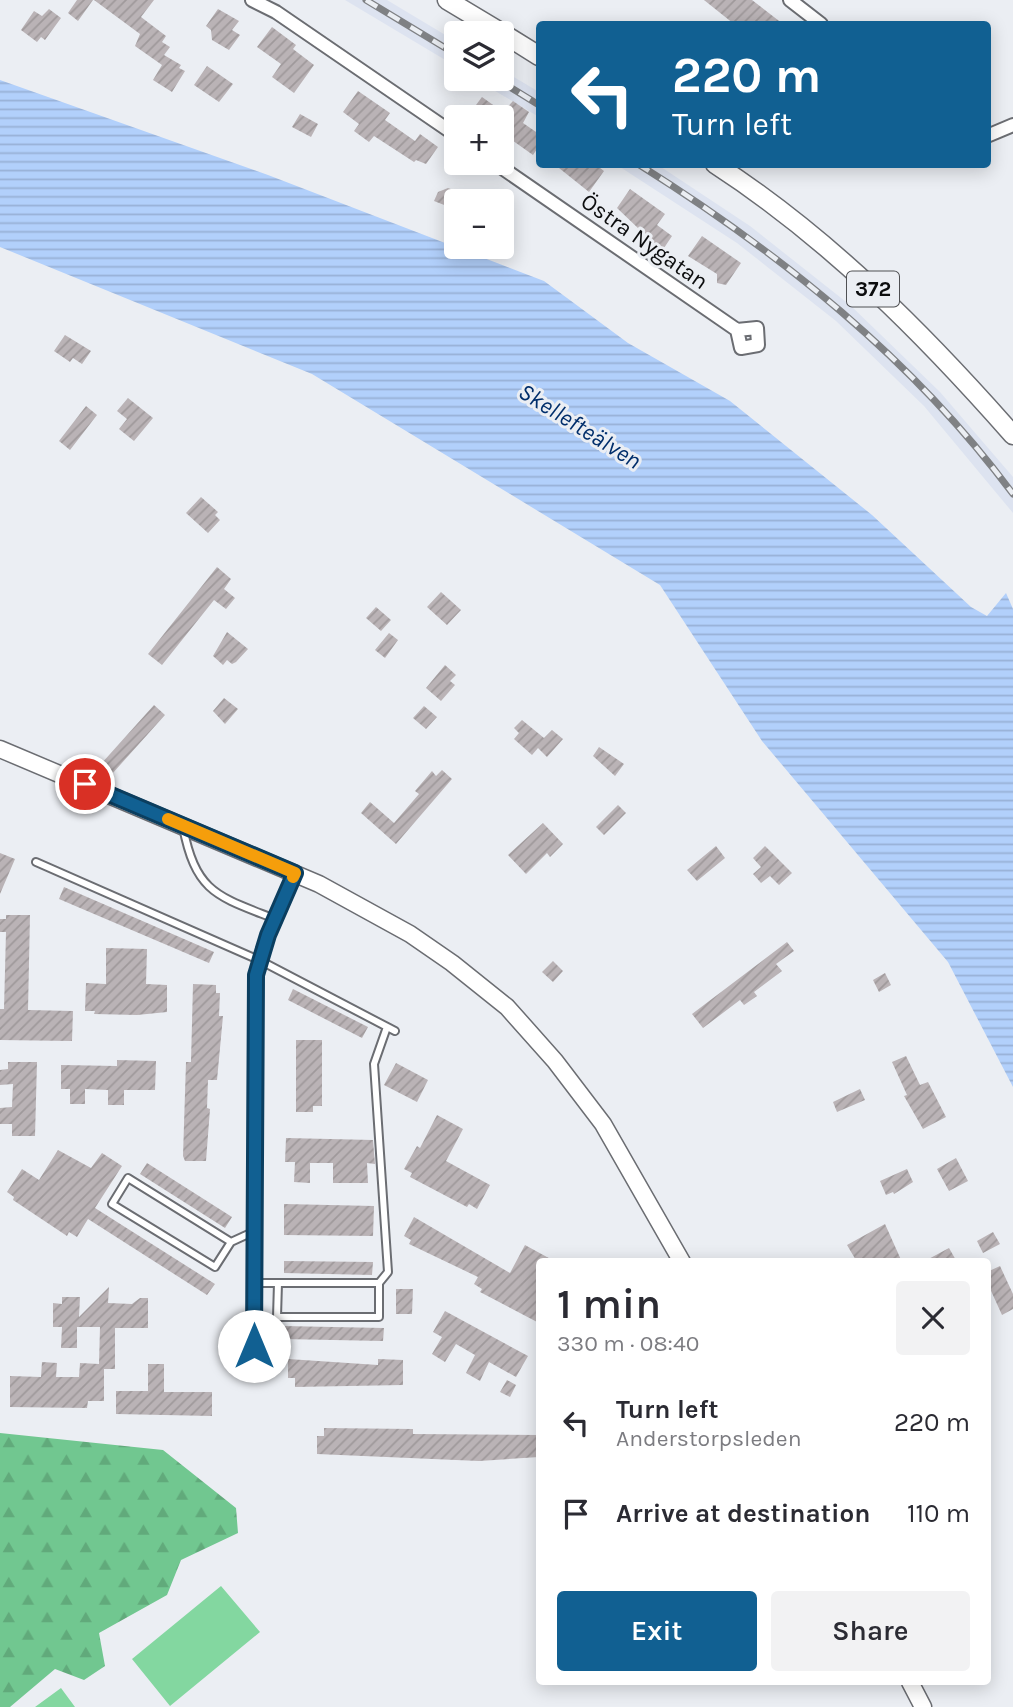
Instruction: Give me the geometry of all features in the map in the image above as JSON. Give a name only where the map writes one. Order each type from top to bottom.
[{"type":"main road","points":[[447,0],[482,21]]},
{"type":"main road","points":[[514,40],[536,54]]},
{"type":"main road","name":"372","points":[[721,168],[783,212],[844,262],[935,349],[1013,435]]},
{"type":"main road","points":[[0,749],[295,873],[410,934],[507,1007],[555,1061],[603,1124],[680,1258]]},
{"type":"main road","points":[[912,1685],[923,1707]]},
{"type":"street","points":[[252,0],[276,12],[444,127]]},
{"type":"street","points":[[790,0],[817,21]]},
{"type":"street","points":[[991,134],[1013,125]]},
{"type":"street","name":"Östra Nygatan","points":[[512,175],[737,330]]},
{"type":"street","points":[[254,1346],[256,975],[275,919],[295,873]]},
{"type":"lane","points":[[183,825],[189,859],[200,877],[225,900],[275,919]]},
{"type":"lane","points":[[36,862],[261,961],[395,1031]]},
{"type":"lane","points":[[278,1283],[277,1317],[379,1317],[379,1283],[388,1272],[373,1064],[387,1027]]},
{"type":"lane","points":[[231,1242],[128,1178],[112,1204],[215,1267],[231,1242],[255,1231]]},
{"type":"lane","points":[[254,1283],[379,1283]]},
{"type":"shaded area","points":[[345,0],[387,0],[444,34],[444,59]]},
{"type":"shaded area","points":[[514,77],[536,90],[536,115],[495,91],[514,91]]},
{"type":"shaded area","points":[[622,168],[663,168],[750,226],[850,305],[940,392],[1013,477],[1013,513],[924,406],[836,321],[737,243]]},
{"type":"green space","points":[[0,1433],[163,1450],[236,1508],[238,1533],[181,1560],[167,1595],[99,1633],[105,1666],[84,1680],[55,1669],[10,1707],[0,1707]]},
{"type":"green space","points":[[221,1586],[260,1632],[170,1706],[132,1659]]},
{"type":"green space","points":[[61,1688],[75,1707],[35,1707]]},
{"type":"water","name":"Skellefteälven","points":[[0,80],[268,175],[444,243],[444,259],[487,259],[544,281],[628,343],[730,401],[872,515],[971,607],[987,616],[1006,593],[1013,609],[1013,1087],[948,962],[762,741],[660,585],[312,374],[0,247]]},
{"type":"building","points":[[77,0],[93,0],[78,21],[68,13]]},
{"type":"building","points":[[94,0],[154,0],[141,17],[166,36],[162,42],[170,47],[164,55],[181,65],[179,68],[185,71],[172,92],[153,80],[162,65],[135,46],[140,34]]},
{"type":"building","points":[[704,0],[752,0],[779,21],[730,21]]},
{"type":"building","points":[[49,9],[61,18],[45,40],[41,37],[37,42],[21,30],[34,11],[42,16]]},
{"type":"building","points":[[218,9],[239,21],[232,30],[240,35],[229,50],[212,40],[211,30],[206,26]]},
{"type":"building","points":[[272,27],[296,45],[293,49],[314,65],[294,93],[272,77],[281,64],[257,47]]},
{"type":"building","points":[[207,66],[233,84],[219,102],[194,85]]},
{"type":"building","points":[[358,91],[390,113],[385,120],[415,141],[420,134],[438,147],[426,164],[416,160],[414,162],[374,136],[369,142],[354,131],[359,124],[343,112]]},
{"type":"building","points":[[482,97],[493,105],[476,105]]},
{"type":"building","points":[[513,101],[529,112],[523,123],[536,132],[536,150],[533,155],[514,142],[514,105],[509,105]]},
{"type":"building","points":[[300,114],[318,124],[311,137],[292,127]]},
{"type":"building","points":[[559,168],[600,168],[604,171],[589,192]]},
{"type":"building","points":[[630,189],[665,214],[657,225],[672,236],[662,251],[617,208]]},
{"type":"building","points":[[444,190],[444,205],[434,201],[438,192]]},
{"type":"building","points":[[702,236],[741,263],[726,285],[717,283],[717,274],[688,256]]},
{"type":"building","points":[[65,335],[91,351],[82,364],[73,358],[70,362],[54,351]]},
{"type":"building","points":[[128,398],[153,418],[134,441],[119,429],[127,419],[117,411]]},
{"type":"building","points":[[86,406],[97,415],[70,450],[59,441]]},
{"type":"building","points":[[201,497],[218,512],[215,515],[220,520],[208,533],[186,513]]},
{"type":"building","points":[[217,567],[231,579],[224,589],[235,598],[226,609],[214,600],[162,665],[148,654]]},
{"type":"building","points":[[441,592],[461,610],[447,625],[427,607]]},
{"type":"building","points":[[376,607],[391,620],[381,631],[366,618]]},
{"type":"building","points":[[227,632],[248,649],[236,662],[232,664],[227,660],[223,665],[213,656]]},
{"type":"building","points":[[389,633],[398,640],[385,658],[375,650]]},
{"type":"building","points":[[445,665],[456,675],[450,681],[455,685],[441,701],[426,688]]},
{"type":"building","points":[[224,698],[238,709],[225,724],[213,711]]},
{"type":"building","points":[[154,705],[165,715],[112,774],[101,764]]},
{"type":"building","points":[[424,706],[437,717],[426,729],[413,718]]},
{"type":"building","points":[[522,720],[544,738],[552,730],[563,739],[547,757],[538,748],[532,755],[514,739],[519,733],[514,728]]},
{"type":"building","points":[[599,747],[624,764],[615,776],[593,756]]},
{"type":"building","points":[[442,770],[452,779],[396,844],[361,813],[370,802],[394,823],[419,794],[415,791],[432,771],[436,776]]},
{"type":"building","points":[[618,805],[626,813],[604,835],[596,827]]},
{"type":"building","points":[[543,823],[563,844],[550,857],[547,853],[526,874],[508,855]]},
{"type":"building","points":[[716,846],[725,858],[697,881],[687,870]]},
{"type":"building","points":[[765,846],[792,873],[779,885],[770,876],[761,883],[753,874],[761,867],[753,858]]},
{"type":"building","points":[[0,853],[15,859],[0,894]]},
{"type":"building","points":[[64,887],[214,952],[209,963],[59,899]]},
{"type":"building","points":[[6,915],[30,915],[28,1010],[73,1011],[72,1041],[0,1040],[0,1009],[4,1009],[6,932],[0,932],[0,919],[6,919]]},
{"type":"building","points":[[787,942],[794,951],[776,964],[782,971],[754,992],[757,996],[744,1005],[740,1000],[703,1028],[692,1014]]},
{"type":"building","points":[[106,948],[147,949],[146,984],[167,985],[167,1012],[137,1015],[94,1014],[95,1011],[85,1011],[86,983],[106,984]]},
{"type":"building","points":[[553,961],[563,971],[553,982],[542,972]]},
{"type":"building","points":[[885,973],[891,985],[879,992],[873,980]]},
{"type":"building","points":[[193,984],[216,985],[216,993],[220,993],[219,1016],[223,1016],[217,1080],[208,1080],[207,1108],[210,1109],[206,1161],[185,1161],[183,1156],[186,1062],[191,1062]]},
{"type":"building","points":[[293,989],[368,1027],[362,1038],[288,1000]]},
{"type":"building","points":[[296,1040],[322,1040],[322,1106],[313,1106],[313,1112],[296,1112]]},
{"type":"building","points":[[906,1056],[920,1085],[928,1082],[946,1117],[923,1129],[904,1096],[907,1095],[892,1062]]},
{"type":"building","points":[[117,1060],[156,1061],[155,1090],[124,1090],[124,1105],[108,1105],[108,1090],[85,1089],[85,1104],[70,1104],[70,1089],[61,1089],[61,1065],[117,1066]]},
{"type":"building","points":[[8,1062],[37,1062],[35,1136],[12,1136],[12,1124],[0,1124],[0,1108],[12,1107],[13,1084],[0,1085],[0,1070],[8,1069]]},
{"type":"building","points":[[396,1063],[428,1080],[417,1102],[384,1085]]},
{"type":"building","points":[[860,1089],[865,1100],[837,1112],[833,1102]]},
{"type":"building","points":[[437,1115],[463,1129],[446,1161],[490,1185],[477,1209],[469,1204],[467,1207],[410,1177],[412,1173],[404,1169],[417,1146],[420,1148]]},
{"type":"building","points":[[286,1138],[373,1140],[375,1164],[367,1163],[368,1183],[333,1183],[333,1163],[310,1163],[310,1183],[294,1182],[295,1162],[285,1162]]},
{"type":"building","points":[[58,1150],[91,1168],[102,1153],[122,1166],[95,1208],[215,1284],[207,1295],[88,1219],[77,1237],[69,1232],[67,1236],[13,1200],[14,1197],[7,1192],[22,1169],[39,1180]]},
{"type":"building","points":[[956,1158],[968,1181],[949,1191],[937,1169]]},
{"type":"building","points":[[147,1163],[232,1217],[225,1228],[140,1174]]},
{"type":"building","points":[[907,1169],[913,1182],[894,1194],[893,1192],[886,1195],[880,1181]]},
{"type":"building","points":[[284,1204],[374,1206],[373,1236],[284,1235]]},
{"type":"building","points":[[414,1217],[510,1273],[525,1245],[549,1258],[536,1258],[536,1321],[480,1292],[482,1289],[474,1284],[478,1277],[409,1244],[411,1240],[404,1236]]},
{"type":"building","points":[[885,1224],[900,1258],[855,1258],[847,1245]]},
{"type":"building","points":[[993,1232],[1000,1244],[983,1253],[977,1241]]},
{"type":"building","points":[[949,1248],[955,1258],[930,1258]]},
{"type":"building","points":[[284,1261],[373,1262],[372,1275],[284,1273]]},
{"type":"building","points":[[1000,1266],[1013,1294],[1013,1309],[1002,1315],[991,1291],[991,1270]]},
{"type":"building","points":[[109,1287],[108,1303],[132,1304],[140,1298],[148,1298],[148,1328],[115,1328],[115,1369],[104,1369],[104,1401],[88,1401],[87,1408],[10,1407],[10,1376],[41,1377],[42,1362],[57,1363],[56,1377],[79,1377],[80,1363],[99,1364],[100,1327],[77,1327],[77,1348],[61,1348],[62,1327],[53,1327],[53,1303],[62,1304],[62,1297],[80,1297],[79,1317]]},
{"type":"building","points":[[396,1289],[413,1289],[412,1314],[396,1314]]},
{"type":"building","points":[[445,1311],[528,1356],[516,1377],[489,1362],[480,1381],[466,1373],[475,1355],[456,1344],[445,1362],[432,1354],[442,1337],[433,1332]]},
{"type":"building","points":[[283,1326],[384,1328],[383,1341],[283,1339]]},
{"type":"building","points":[[288,1359],[378,1365],[378,1359],[403,1360],[403,1385],[295,1387],[295,1378],[288,1378]]},
{"type":"building","points":[[148,1364],[164,1364],[164,1392],[212,1392],[212,1416],[116,1414],[116,1391],[148,1391]]},
{"type":"building","points":[[507,1380],[516,1385],[510,1397],[500,1392]]},
{"type":"building","points":[[324,1428],[413,1429],[413,1434],[536,1435],[536,1457],[479,1461],[317,1454],[317,1436],[324,1436]]},
{"type":"railway","points":[[366,0],[444,47]]},
{"type":"railway","points":[[514,90],[536,103]]},
{"type":"railway","points":[[644,168],[742,234],[841,312],[932,398],[1013,494]]},
{"type":"slow traffic","points":[[168,819],[295,873],[293,877]]},
{"type":"route","points":[[85,784],[295,873],[268,935],[256,975],[258,1070],[254,1346]]}]
